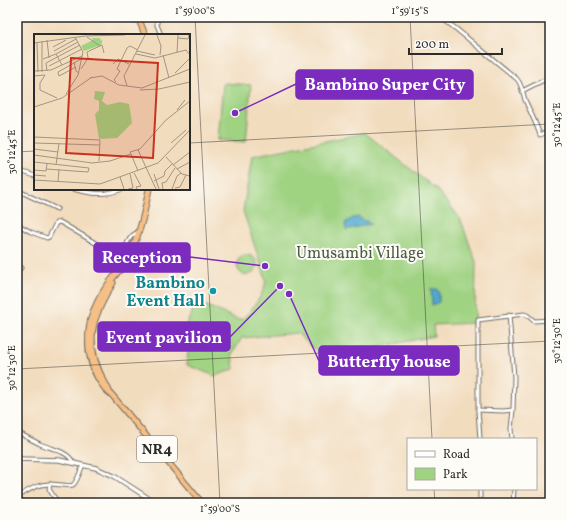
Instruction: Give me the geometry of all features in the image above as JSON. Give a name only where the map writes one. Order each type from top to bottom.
[{"type":"highway","points":[[138,17],[145,34]]},
{"type":"highway","name":"NR4","points":[[149,190],[143,218],[132,250],[97,302],[90,320],[90,352],[96,374],[103,386],[202,503]]},
{"type":"street","points":[[157,17],[157,25],[162,34]]},
{"type":"street","points":[[440,17],[473,42],[521,84],[522,91],[540,135],[550,131]]},
{"type":"street","points":[[522,91],[550,77]]},
{"type":"street","points":[[17,170],[34,176]]},
{"type":"street","points":[[17,190],[57,209]]},
{"type":"street","points":[[77,190],[95,194],[113,193],[120,190]]},
{"type":"street","points":[[17,224],[31,232],[47,238],[49,237],[56,223],[60,222],[119,257],[123,253],[131,237],[135,233],[139,232]]},
{"type":"street","points":[[17,264],[21,268]]},
{"type":"street","points":[[480,438],[478,410],[478,320],[525,314],[534,321],[550,320]]},
{"type":"street","points":[[509,315],[514,377],[511,429],[512,438]]},
{"type":"street","points":[[478,410],[513,410]]},
{"type":"street","points":[[17,432],[41,444],[65,453],[74,462]]},
{"type":"street","points":[[17,459],[74,462],[96,468],[114,476],[156,503]]},
{"type":"street","points":[[23,503],[18,494],[43,484],[73,485],[76,482],[83,465]]},
{"type":"street","points":[[50,484],[49,489],[58,503]]},
{"type":"street","points":[[480,490],[480,503]]},
{"type":"street","points":[[513,503],[514,490]]},
{"type":"green space","points":[[223,83],[251,85],[246,142],[218,140]]},
{"type":"green space","name":"Umusambi Village","points":[[365,133],[437,190],[460,218],[476,262],[475,323],[433,325],[434,336],[324,358],[297,333],[242,338],[232,354],[234,369],[215,376],[187,365],[188,345],[186,324],[192,313],[193,305],[207,306],[237,319],[243,319],[258,301],[265,286],[266,280],[243,211],[252,156]]},
{"type":"green space","points":[[247,255],[254,258],[257,265],[254,272],[247,275],[240,272],[237,265],[240,258]]},
{"type":"water","points":[[358,217],[371,224],[346,230],[346,222]]},
{"type":"water","points":[[431,289],[437,289],[439,292],[439,302],[432,305]]},
{"type":"place","name":"Bambino Super City","points":[[235,113]]},
{"type":"place","name":"Reception","points":[[265,266]]},
{"type":"place","name":"Event pavilion","points":[[280,286]]},
{"type":"place","name":"Bambino Event Hall","points":[[213,291]]},
{"type":"place","name":"Butterfly house","points":[[289,294]]}]
